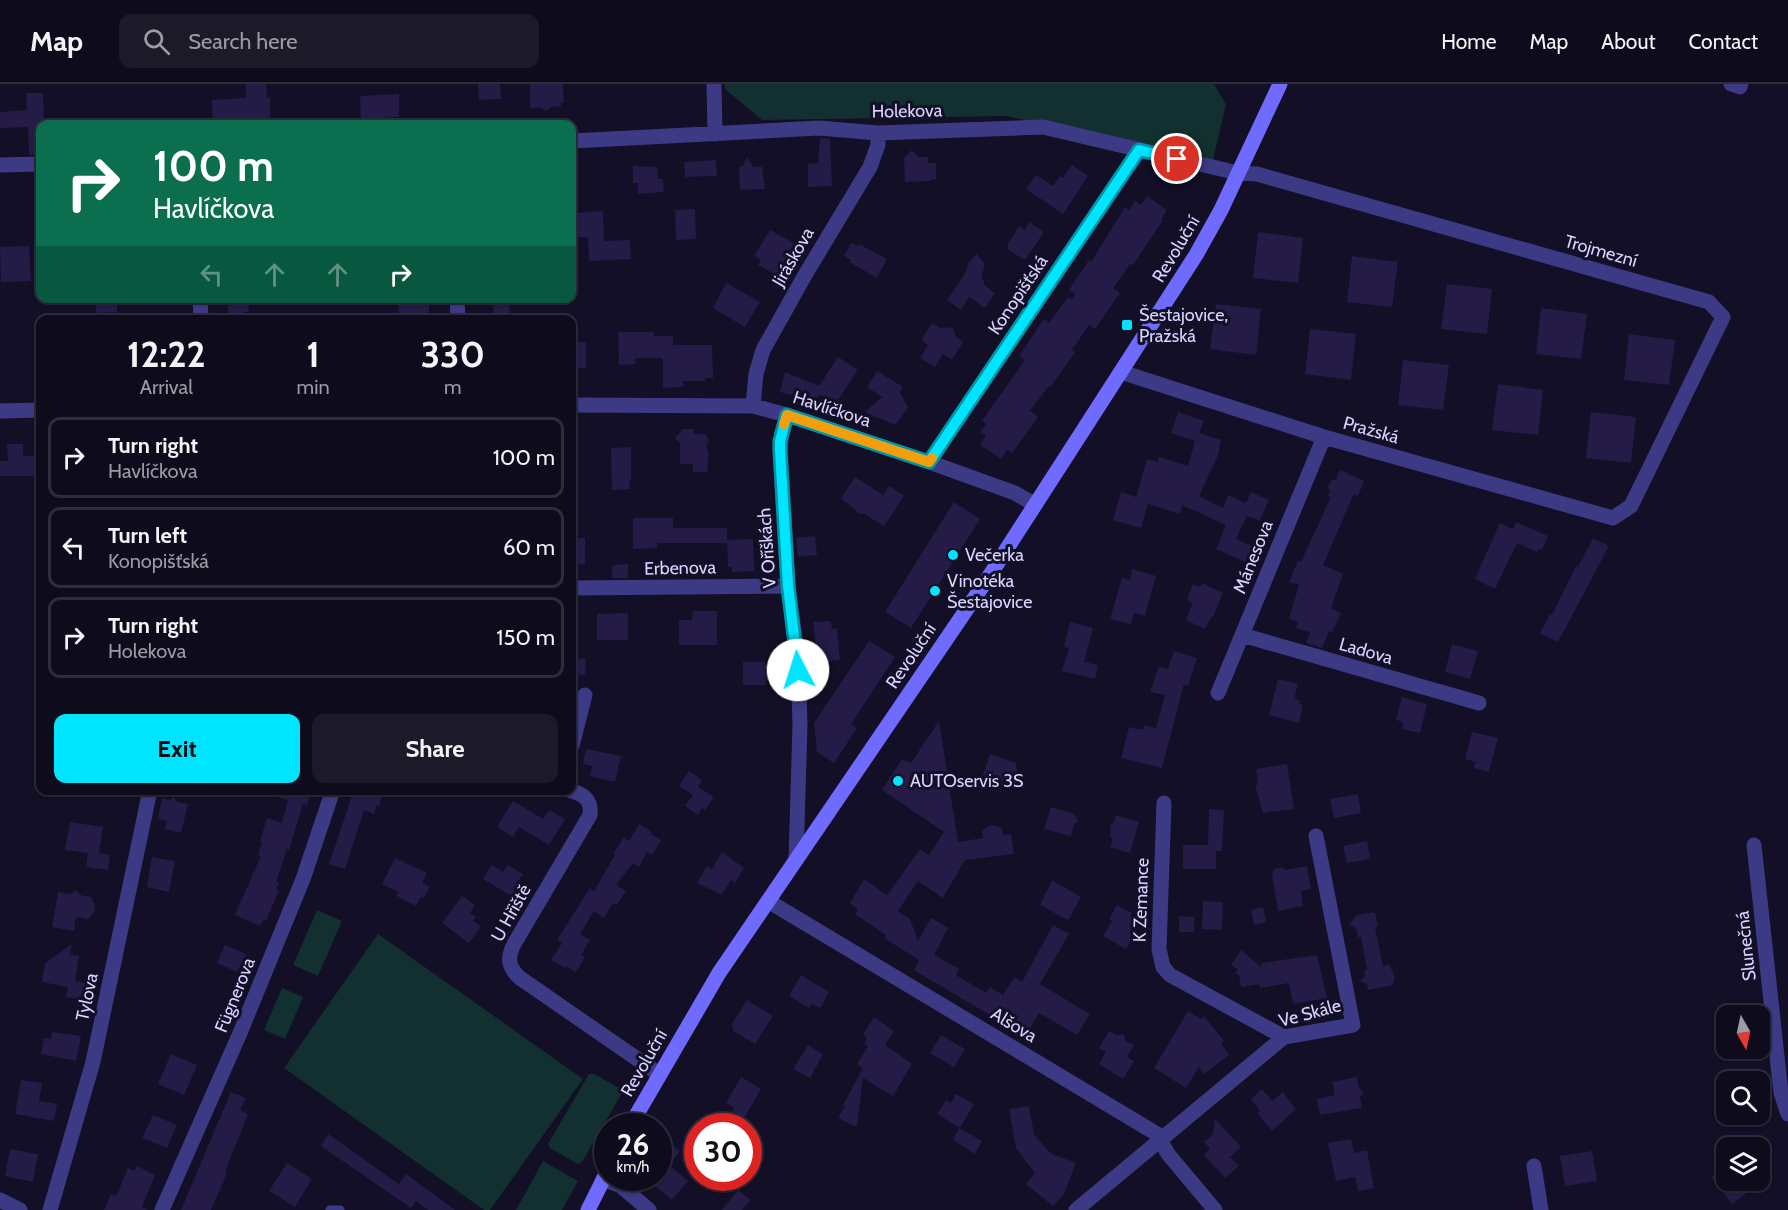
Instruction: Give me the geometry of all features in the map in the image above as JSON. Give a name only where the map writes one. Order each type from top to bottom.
[{"type":"street","points":[[714,84],[715,134]]},
{"type":"street","name":"Revoluční","points":[[637,1113],[719,973],[988,578],[1205,240],[1280,84]]},
{"type":"street","name":"Holekova","points":[[576,141],[819,128],[878,133],[1043,127],[1238,173]]},
{"type":"street","name":"Jiráskova","points":[[753,406],[756,374],[763,350],[870,167],[879,145],[878,133]]},
{"type":"street","name":"Konopišťská","points":[[929,462],[1139,150]]},
{"type":"street","points":[[0,165],[36,164]]},
{"type":"street","name":"Trojmezní","points":[[1238,173],[1257,174],[1709,302],[1723,317],[1631,506],[1613,518]]},
{"type":"street","name":"Pražská","points":[[1121,372],[1324,437],[1613,518]]},
{"type":"street","name":"Havlíčkova","points":[[576,405],[753,406],[929,462],[1015,493],[1034,504]]},
{"type":"street","points":[[0,411],[36,410]]},
{"type":"street","name":"V Oříškách","points":[[787,415],[780,450],[788,586],[799,692],[796,860]]},
{"type":"street","name":"Mánesova","points":[[1218,693],[1324,437]]},
{"type":"street","name":"Erbenova","points":[[576,588],[788,586]]},
{"type":"street","name":"Ladova","points":[[1242,635],[1479,703]]},
{"type":"street","points":[[576,730],[585,695]]},
{"type":"street","name":"U Hřiště","points":[[576,792],[588,799],[590,815],[514,944],[509,956],[511,968],[520,978],[659,1074]]},
{"type":"street","name":"Tylova","points":[[50,1210],[93,1062],[149,795]]},
{"type":"street","name":"Fügnerova","points":[[162,1210],[240,1033],[303,879],[331,795]]},
{"type":"street","name":"K Zemance","points":[[1164,803],[1159,949],[1163,966],[1170,975],[1284,1037]]},
{"type":"street","name":"Ve Skále","points":[[1076,1210],[1284,1037],[1353,1025],[1316,836]]},
{"type":"street","name":"Slunečná","points":[[1754,845],[1781,1094],[1788,1114]]},
{"type":"street","name":"Alšova","points":[[768,901],[1157,1134],[1168,1154],[1215,1210]]},
{"type":"street","points":[[1534,1166],[1541,1210]]},
{"type":"street","points":[[588,1210],[597,1191]]},
{"type":"street","points":[[627,1191],[649,1210]]},
{"type":"street","points":[[0,1200],[20,1210]]},
{"type":"lane","points":[[330,1210],[340,1210]]},
{"type":"green space","points":[[724,84],[1214,84],[1226,104],[1213,160],[1006,116],[762,120],[726,90]]},
{"type":"green space","points":[[317,910],[342,921],[318,976],[293,965]]},
{"type":"green space","points":[[378,934],[583,1079],[490,1210],[484,1210],[284,1068]]},
{"type":"green space","points":[[282,988],[303,997],[285,1039],[264,1030]]},
{"type":"green space","points":[[589,1074],[594,1074],[621,1089],[622,1093],[610,1113],[594,1113],[594,1141],[582,1162],[578,1164],[550,1148],[548,1144]]},
{"type":"green space","points":[[543,1161],[578,1181],[562,1210],[516,1210]]},
{"type":"building","points":[[246,84],[266,84],[267,97],[270,98],[270,120],[213,120],[212,100],[246,98]]},
{"type":"building","points":[[478,84],[500,84],[501,99],[479,100]]},
{"type":"building","points":[[530,84],[563,84],[564,103],[546,111],[539,107],[530,108]]},
{"type":"building","points":[[26,93],[43,93],[44,120],[36,120],[36,154],[29,155],[28,127],[0,128],[0,112],[27,110]]},
{"type":"building","points":[[399,94],[399,117],[361,119],[360,96]]},
{"type":"building","points":[[820,138],[830,139],[832,186],[808,187],[808,164],[818,163]]},
{"type":"building","points":[[912,150],[918,157],[928,157],[928,163],[936,163],[936,179],[905,182],[904,158]]},
{"type":"building","points":[[747,157],[753,167],[762,167],[765,189],[740,190],[739,167],[743,166]]},
{"type":"building","points":[[716,160],[717,176],[685,177],[684,162]]},
{"type":"building","points":[[1072,165],[1088,176],[1063,214],[1026,189],[1036,175],[1053,186],[1060,176],[1063,178]]},
{"type":"building","points":[[633,166],[657,167],[658,179],[663,179],[664,192],[638,194],[638,183],[633,183]]},
{"type":"building","points":[[1147,196],[1167,210],[1161,219],[1163,220],[1133,265],[1130,264],[1113,288],[1120,293],[1095,329],[1089,325],[1072,350],[1075,352],[1050,388],[1048,387],[1030,411],[1038,417],[1012,453],[1007,450],[1001,459],[980,445],[986,436],[980,432],[986,424],[982,421],[1025,360],[1019,356],[1044,319],[1049,323],[1068,297],[1073,299],[1075,294],[1069,290],[1089,260],[1091,262],[1125,207],[1129,210],[1135,201],[1141,205]]},
{"type":"building","points":[[695,209],[696,239],[676,240],[675,210]]},
{"type":"building","points":[[603,211],[604,241],[630,240],[631,259],[589,261],[588,237],[578,237],[577,213]]},
{"type":"building","points":[[1029,222],[1044,232],[1025,260],[1008,250],[1008,244],[1019,226],[1025,230]]},
{"type":"building","points":[[770,230],[794,243],[778,276],[758,265],[761,260],[754,256]]},
{"type":"building","points":[[1258,232],[1303,238],[1298,283],[1253,278]]},
{"type":"building","points":[[851,243],[858,246],[859,244],[887,259],[877,278],[849,262],[851,260],[844,256]]},
{"type":"building","points":[[29,246],[31,281],[1,282],[0,247]]},
{"type":"building","points":[[977,254],[985,264],[981,278],[984,285],[995,293],[985,308],[969,297],[961,310],[947,300],[966,272],[968,263]]},
{"type":"building","points":[[1352,256],[1398,262],[1392,307],[1347,302]]},
{"type":"building","points":[[726,283],[760,302],[745,327],[713,308]]},
{"type":"building","points":[[1447,284],[1492,289],[1487,334],[1441,329]]},
{"type":"building","points":[[95,303],[117,303],[117,312],[96,313]]},
{"type":"building","points":[[228,303],[248,303],[249,312],[244,312],[244,315],[228,315]]},
{"type":"building","points":[[398,303],[429,303],[429,315],[399,315]]},
{"type":"building","points":[[493,303],[509,303],[510,315],[494,315]]},
{"type":"building","points":[[1216,304],[1261,309],[1256,355],[1210,349]]},
{"type":"building","points":[[1541,308],[1587,314],[1581,359],[1536,354]]},
{"type":"building","points":[[932,323],[940,328],[953,327],[956,337],[963,342],[952,360],[943,354],[935,367],[920,358],[928,345],[921,340]]},
{"type":"building","points":[[1310,329],[1356,334],[1351,380],[1305,374]]},
{"type":"building","points":[[618,332],[654,332],[654,336],[673,336],[673,345],[712,345],[713,378],[705,378],[705,381],[683,381],[684,387],[663,388],[663,358],[635,358],[636,364],[619,365]]},
{"type":"building","points":[[1629,334],[1675,340],[1669,385],[1624,380]]},
{"type":"building","points":[[576,342],[586,342],[586,368],[576,368]]},
{"type":"building","points":[[838,357],[858,370],[838,400],[819,395],[815,401],[780,392],[785,372],[819,386]]},
{"type":"building","points":[[1403,360],[1449,365],[1443,410],[1398,405]]},
{"type":"building","points":[[877,371],[903,387],[900,392],[908,408],[895,425],[865,412],[882,397],[867,387]]},
{"type":"building","points":[[1498,384],[1543,390],[1538,435],[1492,430]]},
{"type":"building","points":[[1178,412],[1204,421],[1199,433],[1221,440],[1218,455],[1199,496],[1223,508],[1228,495],[1246,503],[1251,492],[1269,500],[1260,521],[1247,516],[1236,539],[1252,546],[1245,562],[1216,549],[1226,525],[1182,505],[1180,514],[1148,504],[1141,528],[1113,520],[1121,492],[1136,497],[1147,459],[1158,462],[1159,457],[1188,466],[1195,441],[1171,433]]},
{"type":"building","points":[[1591,412],[1636,417],[1631,463],[1586,458]]},
{"type":"building","points":[[683,429],[694,429],[694,434],[706,434],[709,441],[706,446],[709,453],[707,472],[693,472],[693,464],[680,464],[680,443],[675,438]]},
{"type":"building","points":[[7,444],[23,444],[23,456],[36,455],[36,476],[0,476],[0,461],[8,461]]},
{"type":"building","points":[[631,447],[630,489],[612,490],[611,448]]},
{"type":"building","points":[[1340,470],[1364,481],[1358,496],[1354,494],[1323,565],[1343,574],[1331,608],[1341,613],[1332,633],[1329,631],[1322,648],[1306,643],[1310,632],[1296,628],[1298,622],[1289,619],[1299,585],[1289,582],[1298,561],[1301,562],[1331,497],[1328,496],[1330,491],[1328,487],[1332,479],[1336,480]]},
{"type":"building","points":[[855,477],[883,495],[889,486],[904,496],[884,526],[860,514],[841,498]]},
{"type":"building","points":[[954,502],[980,519],[911,628],[885,612]]},
{"type":"building","points":[[633,518],[673,518],[673,528],[727,528],[727,543],[657,543],[657,548],[633,549]]},
{"type":"building","points":[[1516,522],[1548,536],[1542,550],[1538,549],[1537,552],[1517,543],[1495,589],[1475,579],[1500,523],[1513,529]]},
{"type":"building","points":[[815,536],[817,555],[798,557],[796,538]]},
{"type":"building","points":[[576,538],[585,538],[585,564],[576,565]]},
{"type":"building","points":[[1593,538],[1609,546],[1558,642],[1540,633]]},
{"type":"building","points":[[753,539],[754,571],[732,572],[732,567],[728,567],[727,540]]},
{"type":"building","points":[[628,564],[628,578],[612,578],[612,565]]},
{"type":"building","points":[[1132,569],[1156,576],[1145,616],[1134,613],[1131,624],[1110,619],[1122,578],[1130,580]]},
{"type":"building","points":[[1202,583],[1223,593],[1205,629],[1186,620],[1193,603],[1187,600],[1193,584],[1200,587]]},
{"type":"building","points":[[693,611],[717,611],[717,645],[679,645],[679,620],[692,620]]},
{"type":"building","points":[[628,613],[628,640],[597,640],[597,614]]},
{"type":"building","points":[[831,621],[832,629],[837,628],[840,660],[818,662],[813,622]]},
{"type":"building","points":[[1070,622],[1093,628],[1084,662],[1098,665],[1095,679],[1062,671],[1069,648],[1064,647]]},
{"type":"building","points":[[869,641],[895,657],[851,724],[857,728],[834,763],[817,752],[814,723]]},
{"type":"building","points":[[1452,644],[1478,651],[1470,679],[1445,672]]},
{"type":"building","points":[[1174,651],[1197,658],[1188,686],[1184,684],[1162,768],[1121,758],[1129,727],[1143,730],[1145,725],[1156,728],[1165,695],[1150,692],[1159,666],[1168,669]]},
{"type":"building","points":[[576,658],[586,659],[585,675],[576,674]]},
{"type":"building","points":[[743,662],[766,662],[766,685],[743,685]]},
{"type":"building","points":[[1278,679],[1298,684],[1294,699],[1300,700],[1299,704],[1303,705],[1299,723],[1269,715]]},
{"type":"building","points":[[1402,697],[1427,704],[1420,733],[1402,729],[1403,722],[1396,720]]},
{"type":"building","points":[[939,721],[958,842],[983,838],[982,831],[994,825],[1002,828],[1003,835],[1011,834],[1014,854],[965,860],[943,898],[918,881],[898,911],[910,919],[918,941],[931,918],[948,928],[934,955],[959,969],[956,975],[986,993],[990,987],[1003,995],[1014,977],[1022,982],[1053,925],[1069,934],[1040,984],[1090,1014],[1077,1035],[1039,1013],[1028,1032],[1016,1024],[1013,1029],[914,970],[919,960],[884,938],[886,935],[855,914],[858,909],[850,903],[864,879],[887,895],[920,849],[929,855],[944,832],[882,790],[902,759],[911,763]]},
{"type":"building","points":[[1472,732],[1498,738],[1489,772],[1474,768],[1476,762],[1465,759]]},
{"type":"building","points":[[586,749],[621,756],[615,782],[590,776],[592,766],[583,764]]},
{"type":"building","points":[[990,754],[1016,763],[1015,776],[1009,782],[1003,779],[1000,788],[981,781]]},
{"type":"building","points":[[1287,764],[1294,809],[1263,813],[1255,785],[1258,784],[1256,769]]},
{"type":"building","points":[[689,771],[702,780],[698,787],[714,797],[705,810],[702,808],[698,815],[685,806],[693,795],[679,786]]},
{"type":"building","points":[[1358,794],[1361,813],[1334,818],[1330,799]]},
{"type":"building","points":[[269,795],[310,795],[307,805],[303,804],[289,850],[287,849],[276,882],[279,883],[276,889],[279,890],[266,921],[263,920],[260,926],[235,915],[261,856],[258,855],[262,842],[260,841],[267,818],[282,823],[288,800]]},
{"type":"building","points":[[352,795],[382,795],[374,814],[364,810],[345,869],[329,864]]},
{"type":"building","points":[[174,797],[177,802],[188,804],[181,833],[165,829],[167,821],[158,819],[162,798],[170,800]]},
{"type":"building","points":[[513,801],[543,819],[549,810],[565,819],[549,845],[519,827],[513,837],[497,827]]},
{"type":"building","points":[[1051,807],[1074,814],[1079,822],[1074,824],[1071,836],[1044,829]]},
{"type":"building","points":[[1209,809],[1224,810],[1222,851],[1216,851],[1216,869],[1183,869],[1183,845],[1208,845]]},
{"type":"building","points":[[1116,815],[1139,822],[1130,853],[1110,847],[1113,839],[1110,837],[1110,825],[1114,822]]},
{"type":"building","points":[[70,822],[103,827],[99,853],[110,855],[108,870],[86,867],[88,853],[65,850]]},
{"type":"building","points":[[639,824],[661,840],[652,855],[647,852],[639,867],[633,863],[616,885],[626,891],[617,905],[613,903],[604,918],[594,911],[580,934],[590,940],[581,955],[585,957],[576,972],[551,960],[562,943],[557,940],[590,888],[594,891],[624,837],[629,841]]},
{"type":"building","points":[[1367,841],[1370,859],[1347,863],[1343,846]]},
{"type":"building","points":[[722,852],[744,868],[735,883],[731,880],[722,895],[697,883],[707,866],[712,869]]},
{"type":"building","points":[[152,857],[175,861],[169,892],[147,887]]},
{"type":"building","points":[[395,858],[427,873],[422,883],[430,887],[416,906],[397,896],[399,892],[382,884]]},
{"type":"building","points":[[491,865],[503,872],[507,865],[523,874],[513,897],[483,879]]},
{"type":"building","points":[[1307,866],[1311,889],[1301,891],[1303,906],[1278,911],[1272,875],[1274,869],[1282,867],[1285,870]]},
{"type":"building","points":[[1052,880],[1081,897],[1068,920],[1040,905]]},
{"type":"building","points":[[76,890],[80,895],[91,897],[95,906],[94,912],[88,919],[76,917],[74,931],[52,927],[58,892],[71,894]]},
{"type":"building","points":[[462,896],[475,905],[470,913],[476,917],[473,921],[481,926],[469,943],[442,923]]},
{"type":"building","points":[[1203,901],[1223,902],[1222,930],[1202,929]]},
{"type":"building","points":[[1117,905],[1132,913],[1130,916],[1141,922],[1126,949],[1103,936],[1112,921],[1109,919]]},
{"type":"building","points":[[1263,907],[1266,922],[1254,925],[1251,910]]},
{"type":"building","points":[[1375,912],[1378,926],[1375,927],[1383,966],[1389,964],[1395,977],[1393,985],[1368,990],[1367,984],[1360,981],[1365,976],[1364,970],[1367,969],[1361,937],[1358,937],[1356,928],[1349,924],[1357,915]]},
{"type":"building","points":[[1179,916],[1194,917],[1194,932],[1179,932]]},
{"type":"building","points":[[72,944],[70,955],[79,956],[75,981],[88,983],[85,1000],[66,997],[68,987],[42,982],[45,963]]},
{"type":"building","points":[[225,945],[246,954],[237,972],[217,963]]},
{"type":"building","points":[[1241,950],[1262,968],[1261,963],[1317,955],[1327,998],[1293,1004],[1289,983],[1260,988],[1259,984],[1241,987],[1239,975],[1235,973],[1238,969],[1231,965]]},
{"type":"building","points":[[801,975],[829,992],[820,1008],[812,1004],[809,1008],[789,996]]},
{"type":"building","points":[[747,1000],[773,1016],[755,1044],[733,1031],[732,1024]]},
{"type":"building","points":[[1188,1011],[1201,1019],[1204,1016],[1224,1041],[1221,1043],[1229,1055],[1204,1074],[1199,1067],[1186,1088],[1154,1068]]},
{"type":"building","points":[[874,1017],[894,1031],[885,1045],[912,1064],[893,1096],[863,1078],[857,1127],[838,1118],[863,1068],[857,1064],[868,1046],[864,1044],[867,1038],[863,1035]]},
{"type":"building","points":[[1109,1031],[1117,1035],[1124,1034],[1126,1041],[1134,1045],[1127,1057],[1134,1061],[1123,1079],[1099,1064],[1106,1052],[1099,1048]]},
{"type":"building","points":[[52,1032],[81,1036],[76,1061],[41,1054],[44,1038],[51,1039]]},
{"type":"building","points":[[941,1035],[965,1049],[954,1067],[930,1053]]},
{"type":"building","points":[[808,1045],[823,1054],[810,1078],[793,1069]]},
{"type":"building","points":[[171,1054],[197,1065],[184,1095],[158,1084]]},
{"type":"building","points":[[741,1077],[761,1089],[747,1113],[731,1113],[734,1108],[726,1103]]},
{"type":"building","points":[[1357,1077],[1359,1088],[1364,1092],[1360,1097],[1362,1108],[1320,1115],[1317,1099],[1335,1095],[1332,1082]]},
{"type":"building","points":[[21,1080],[42,1083],[39,1101],[57,1104],[54,1121],[15,1114]]},
{"type":"building","points":[[1262,1089],[1272,1101],[1283,1092],[1296,1109],[1272,1131],[1257,1113],[1260,1111],[1251,1099]]},
{"type":"building","points":[[231,1092],[246,1098],[240,1110],[248,1114],[225,1172],[227,1173],[211,1210],[181,1210]]},
{"type":"building","points":[[956,1094],[974,1104],[960,1128],[937,1114],[946,1100],[951,1103]]},
{"type":"building","points":[[1029,1106],[1034,1134],[1050,1153],[1076,1163],[1064,1194],[1053,1206],[1026,1184],[1035,1173],[1016,1148],[1009,1109]]},
{"type":"building","points":[[153,1115],[177,1125],[167,1148],[142,1138]]},
{"type":"building","points":[[1215,1119],[1241,1147],[1230,1157],[1239,1166],[1225,1178],[1204,1155],[1210,1149],[1204,1142],[1213,1134]]},
{"type":"building","points":[[959,1128],[982,1141],[975,1154],[953,1140]]},
{"type":"building","points":[[328,1134],[399,1184],[406,1174],[455,1210],[428,1210],[416,1201],[411,1208],[321,1146]]},
{"type":"building","points":[[1351,1139],[1354,1153],[1367,1150],[1374,1188],[1358,1191],[1355,1177],[1336,1181],[1328,1143]]},
{"type":"building","points":[[672,1144],[680,1151],[672,1161]]},
{"type":"building","points":[[10,1149],[38,1154],[33,1182],[5,1176]]},
{"type":"building","points":[[1592,1151],[1597,1181],[1565,1186],[1560,1156]]},
{"type":"building","points":[[287,1163],[312,1179],[295,1207],[269,1191]]},
{"type":"building","points":[[137,1166],[155,1175],[142,1207],[148,1210],[104,1210],[111,1194],[115,1196],[118,1192],[128,1168],[134,1171]]},
{"type":"building","points":[[672,1168],[684,1178],[684,1186],[672,1200],[661,1191],[672,1191]]},
{"type":"building","points":[[1716,1173],[1716,1183],[1711,1177]]},
{"type":"building","points":[[737,1191],[751,1200],[742,1210],[722,1210]]},
{"type":"building","points":[[1722,1191],[1749,1191],[1732,1204]]},
{"type":"slow traffic","points":[[784,424],[787,415],[929,462],[932,458]]},
{"type":"place","name":"Šestajovice, Pražská","points":[[1127,325]]},
{"type":"place","name":"Večerka","points":[[953,555]]},
{"type":"place","name":"Vinotéka Šestajovice","points":[[935,591]]},
{"type":"place","name":"AUTOservis 3S","points":[[898,781]]},
{"type":"route","points":[[798,670],[788,586],[780,450],[787,415],[929,462],[1139,150],[1177,159]]}]
